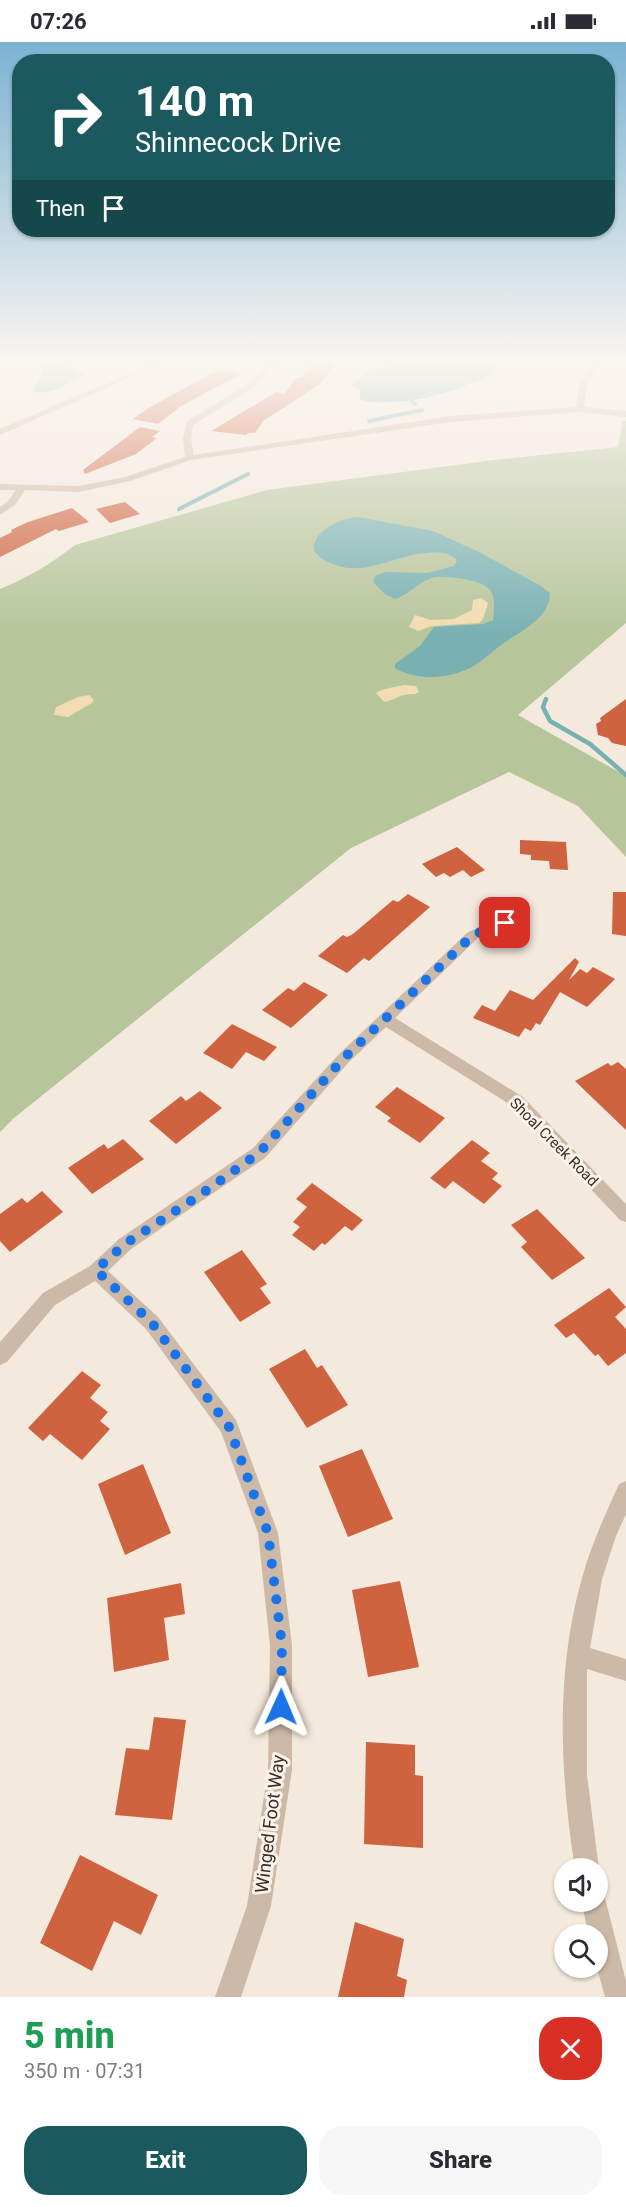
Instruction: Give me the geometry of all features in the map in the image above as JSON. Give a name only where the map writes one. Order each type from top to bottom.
[{"type":"street","points":[[189,452],[190,458]]},
{"type":"street","points":[[0,487],[79,489],[127,479],[190,458],[229,452]]},
{"type":"street","points":[[0,512],[12,503],[21,489]]},
{"type":"street","points":[[0,1356],[49,1299],[96,1270],[125,1244],[259,1153],[344,1058],[473,935],[505,923]]},
{"type":"street","name":"Shoal Creek Road","points":[[384,1019],[517,1101],[626,1215]]},
{"type":"street","name":"Winged Foot Way","points":[[96,1270],[152,1323],[229,1427],[268,1533],[282,1645],[280,1770],[259,1906],[228,1997]]},
{"type":"street","points":[[585,1858],[580,1834],[575,1759],[575,1701],[580,1636],[594,1573],[617,1508],[626,1491]]},
{"type":"street","points":[[579,1656],[626,1670]]},
{"type":"street","points":[[596,1912],[604,1950],[618,1997]]},
{"type":"green space","points":[[568,452],[626,452],[626,623],[518,715],[626,776],[626,857],[578,806],[509,772],[351,848],[14,1118],[0,1132],[0,589],[39,570],[75,545],[267,490]]},
{"type":"sand","points":[[481,598],[488,603],[483,619],[479,623],[432,626],[418,631],[409,627],[415,615],[431,620],[454,619],[472,610],[473,600]]},
{"type":"sand","points":[[404,685],[416,686],[419,692],[384,702],[376,693],[385,689]]},
{"type":"sand","points":[[89,695],[94,700],[92,703],[68,717],[54,715],[56,707],[78,697]]},
{"type":"water","points":[[357,517],[433,531],[479,552],[541,586],[550,593],[549,602],[532,624],[468,669],[438,677],[411,675],[403,672],[395,668],[395,664],[420,646],[434,627],[483,624],[493,620],[493,596],[489,589],[479,583],[436,577],[426,580],[395,599],[385,594],[373,582],[375,576],[385,572],[427,573],[454,566],[457,560],[448,554],[424,553],[370,567],[355,568],[337,565],[318,556],[314,546],[320,534],[338,522]]},
{"type":"building","points":[[107,452],[138,452],[85,474],[83,470]]},
{"type":"building","points":[[125,502],[140,514],[110,523],[96,509]]},
{"type":"building","points":[[72,508],[89,522],[59,531],[56,529],[0,557],[0,538],[12,532],[11,530]]},
{"type":"building","points":[[626,699],[626,746],[612,743],[608,738],[598,735],[596,724],[601,721],[600,718]]},
{"type":"building","points":[[520,840],[566,842],[568,870],[550,869],[549,861],[531,860],[531,855],[520,854]]},
{"type":"building","points":[[457,847],[485,870],[471,877],[463,870],[450,877],[444,873],[436,877],[422,864]]},
{"type":"building","points":[[613,892],[626,892],[626,936],[612,934]]},
{"type":"building","points":[[408,894],[430,907],[369,961],[364,958],[347,973],[318,956],[343,935],[347,937],[353,934],[393,900],[398,902]]},
{"type":"building","points":[[575,958],[579,962],[569,980],[580,969],[587,973],[593,967],[615,979],[587,1007],[560,992],[540,1025],[536,1023],[531,1031],[525,1028],[519,1037],[473,1018],[482,1005],[495,1011],[510,990],[533,1000]]},
{"type":"building","points":[[304,982],[328,995],[291,1028],[262,1010],[288,988],[294,991]]},
{"type":"building","points":[[232,1024],[277,1047],[264,1061],[246,1052],[232,1069],[203,1053]]},
{"type":"building","points":[[618,1062],[626,1069],[626,1130],[575,1081],[608,1063],[611,1066]]},
{"type":"building","points":[[397,1087],[445,1118],[420,1143],[387,1121],[391,1118],[375,1107]]},
{"type":"building","points":[[200,1091],[222,1108],[176,1144],[149,1121],[181,1096],[186,1101]]},
{"type":"building","points":[[123,1139],[144,1159],[92,1194],[68,1168],[104,1144],[108,1149]]},
{"type":"building","points":[[472,1140],[490,1153],[481,1161],[498,1173],[492,1179],[502,1186],[484,1204],[453,1181],[445,1189],[430,1178]]},
{"type":"building","points":[[312,1183],[363,1220],[352,1231],[345,1226],[325,1245],[322,1243],[314,1251],[292,1235],[300,1227],[293,1222],[307,1207],[296,1199]]},
{"type":"building","points":[[42,1191],[63,1212],[10,1252],[0,1241],[0,1214],[22,1198],[27,1203]]},
{"type":"building","points":[[537,1209],[585,1258],[552,1280],[521,1247],[527,1242],[511,1225]]},
{"type":"building","points":[[242,1250],[267,1284],[260,1288],[271,1303],[240,1322],[204,1272]]},
{"type":"building","points":[[609,1288],[626,1307],[615,1317],[626,1329],[626,1353],[608,1366],[598,1354],[595,1356],[574,1333],[566,1338],[554,1325]]},
{"type":"building","points":[[305,1349],[317,1368],[322,1365],[348,1405],[307,1428],[269,1369]]},
{"type":"building","points":[[82,1371],[101,1385],[90,1398],[108,1412],[100,1421],[110,1429],[82,1460],[50,1434],[43,1441],[28,1428]]},
{"type":"building","points":[[362,1449],[393,1519],[348,1537],[319,1466]]},
{"type":"building","points":[[143,1464],[171,1533],[125,1555],[98,1484]]},
{"type":"building","points":[[400,1581],[419,1667],[368,1677],[352,1590]]},
{"type":"building","points":[[181,1583],[185,1614],[164,1618],[169,1660],[114,1672],[107,1598]]},
{"type":"building","points":[[154,1717],[186,1720],[172,1820],[115,1815],[126,1748],[149,1750]]},
{"type":"building","points":[[366,1742],[415,1745],[415,1775],[423,1776],[423,1848],[364,1844]]},
{"type":"building","points":[[80,1855],[158,1895],[141,1935],[114,1921],[92,1971],[40,1943]]},
{"type":"building","points":[[355,1922],[404,1939],[397,1976],[407,1980],[404,1997],[338,1997]]},
{"type":"waterway","points":[[179,509],[248,474]]},
{"type":"waterway","points":[[546,699],[543,707],[550,721],[590,744],[626,775]]},
{"type":"route","points":[[281,1707],[282,1645],[268,1533],[229,1427],[152,1323],[96,1270],[125,1244],[259,1153],[344,1058],[473,935],[505,923]]}]
